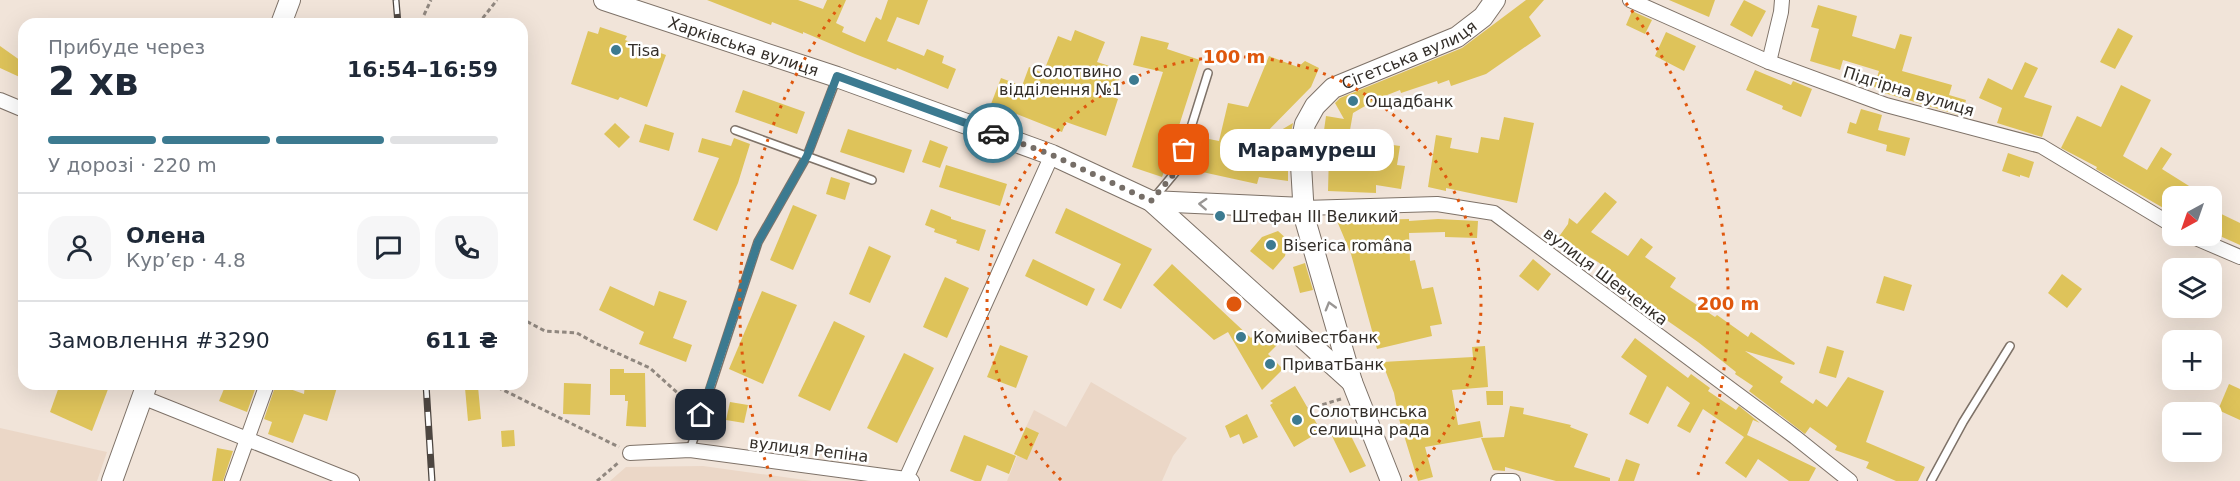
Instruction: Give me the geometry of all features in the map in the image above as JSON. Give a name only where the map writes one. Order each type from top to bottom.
[{"type":"street","points":[[283,18],[290,0]]},
{"type":"street","name":"Харківська вулиця","points":[[604,0],[837,76],[1052,155],[1151,201],[1348,390]]},
{"type":"street","name":"Сігетська вулиця","points":[[1391,481],[1348,390],[1304,216],[1300,148],[1305,124],[1315,106],[1333,88],[1458,37],[1483,17],[1495,0]]},
{"type":"street","name":"Підгірна вулиця","points":[[1630,0],[1769,62],[1886,105],[2041,146],[2162,219]]},
{"type":"street","points":[[1769,62],[1782,0]]},
{"type":"street","points":[[0,100],[18,108]]},
{"type":"street","points":[[908,480],[1052,155]]},
{"type":"street","name":"Харківська вулиця","points":[[1151,201],[1304,208]]},
{"type":"street","name":"вулиця Шевченка","points":[[1304,208],[1437,204],[1494,213],[1795,437],[1850,481]]},
{"type":"street","points":[[2214,246],[2240,257]]},
{"type":"street","points":[[232,481],[265,390]]},
{"type":"street","points":[[111,481],[144,391],[247,439],[352,481]]},
{"type":"street","name":"вулиця Репіна","points":[[630,453],[690,450],[908,480]]},
{"type":"street","points":[[1498,481],[1513,481]]},
{"type":"lane","points":[[1151,201],[1178,169],[1208,73]]},
{"type":"lane","points":[[690,450],[758,242],[807,156],[837,76]]},
{"type":"lane","points":[[735,130],[872,180]]},
{"type":"lane","points":[[1931,481],[1963,422],[2010,346]]},
{"type":"path","points":[[424,15],[431,0]]},
{"type":"path","points":[[483,18],[497,0]]},
{"type":"path","points":[[528,322],[545,331],[577,333],[595,344],[650,368],[701,415]]},
{"type":"path","points":[[504,390],[630,453],[597,481]]},
{"type":"path","points":[[1308,409],[1348,390]]},
{"type":"shaded area","points":[[1091,382],[1187,438],[1173,456],[1162,481],[1007,481],[1017,456],[1027,459],[1039,434],[1026,427],[1034,410],[1066,427]]},
{"type":"shaded area","points":[[0,428],[107,452],[97,481],[0,481]]},
{"type":"shaded area","points":[[703,466],[812,481],[610,481],[626,467]]},
{"type":"building","points":[[707,0],[798,0],[823,9],[827,0],[846,0],[836,23],[844,27],[842,32],[865,42],[876,17],[881,20],[888,0],[928,0],[919,25],[897,17],[887,41],[924,56],[927,49],[944,56],[942,63],[956,69],[948,89],[803,32],[803,34],[772,22],[771,25]]},
{"type":"building","points":[[1526,0],[1544,0],[1529,17],[1541,36],[1486,74],[1451,86],[1449,80],[1438,84],[1437,81],[1401,93],[1400,90],[1377,99],[1353,113],[1345,158],[1349,158],[1349,165],[1382,168],[1386,144],[1400,146],[1397,165],[1405,166],[1401,189],[1376,185],[1376,193],[1328,191],[1329,153],[1321,152],[1326,116],[1344,119],[1335,103],[1340,98],[1462,48]]},
{"type":"building","points":[[1669,0],[1715,0],[1709,17]]},
{"type":"building","points":[[1744,0],[1766,11],[1752,37],[1730,25]]},
{"type":"building","points":[[1818,5],[1857,16],[1852,36],[1895,49],[1900,34],[1912,37],[1902,71],[1952,85],[1949,95],[1966,100],[1962,116],[1881,92],[1882,89],[1874,87],[1879,71],[1843,60],[1840,70],[1810,61],[1819,29],[1811,27]]},
{"type":"building","points":[[1632,11],[1652,20],[1645,34],[1626,25]]},
{"type":"building","points":[[600,27],[627,36],[625,40],[666,55],[647,107],[571,84],[588,31],[598,34]]},
{"type":"building","points":[[2118,28],[2133,36],[2115,69],[2100,62]]},
{"type":"building","points":[[1075,30],[1105,42],[1097,62],[1122,70],[1113,97],[1118,99],[1106,136],[1066,122],[1062,132],[991,104],[1001,78],[1022,86],[1029,67],[1043,73],[1058,36],[1071,41]]},
{"type":"building","points":[[1666,32],[1696,46],[1684,71],[1655,56]]},
{"type":"building","points":[[1141,36],[1169,43],[1167,49],[1200,60],[1177,132],[1183,133],[1173,165],[1167,164],[1162,177],[1132,167],[1163,72],[1133,65]]},
{"type":"building","points":[[0,46],[18,59],[18,76],[0,68]]},
{"type":"building","points":[[1269,56],[1298,67],[1305,61],[1319,68],[1311,87],[1258,141],[1259,143],[1293,123],[1288,146],[1288,181],[1259,177],[1257,184],[1184,168],[1194,136],[1219,141],[1228,103],[1248,107]]},
{"type":"building","points":[[2025,62],[2038,68],[2024,97],[2052,106],[2042,137],[1997,123],[2002,108],[1979,98],[1988,78],[2012,90]]},
{"type":"building","points":[[1755,70],[1791,85],[1793,81],[1812,89],[1801,117],[1782,109],[1783,106],[1746,90]]},
{"type":"building","points":[[2121,85],[2151,100],[2123,156],[2147,170],[2161,147],[2172,154],[2162,169],[2189,186],[2162,186],[2162,207],[2096,169],[2097,167],[2061,148],[2077,116],[2101,127]]},
{"type":"building","points":[[743,90],[805,112],[797,134],[735,112]]},
{"type":"building","points":[[1861,109],[1882,115],[1878,130],[1910,138],[1905,156],[1886,151],[1887,145],[1847,133],[1850,122],[1856,124]]},
{"type":"building","points":[[1504,117],[1534,123],[1517,203],[1446,188],[1446,191],[1428,187],[1436,135],[1452,138],[1450,148],[1478,153],[1481,137],[1499,140]]},
{"type":"building","points":[[615,123],[630,137],[619,148],[604,134]]},
{"type":"building","points":[[645,124],[674,133],[669,151],[639,142]]},
{"type":"building","points":[[848,129],[912,150],[904,173],[840,152]]},
{"type":"building","points":[[702,138],[731,146],[734,138],[750,144],[738,183],[717,231],[693,220],[719,158],[698,152]]},
{"type":"building","points":[[930,140],[948,147],[940,168],[922,162]]},
{"type":"building","points":[[2008,153],[2034,162],[2029,178],[2002,171]]},
{"type":"building","points":[[946,165],[1007,184],[1000,206],[939,187]]},
{"type":"building","points":[[831,177],[850,183],[845,200],[826,194]]},
{"type":"building","points":[[1605,192],[1617,202],[1591,232],[1628,256],[1641,238],[1653,247],[1645,257],[1676,278],[1670,287],[1748,337],[1751,332],[1795,363],[1794,365],[1745,351],[1783,377],[1780,382],[1813,404],[1816,399],[1827,407],[1848,377],[1884,391],[1866,442],[1925,467],[1918,481],[1896,481],[1866,468],[1869,462],[1835,450],[1837,446],[1810,427],[1805,434],[1749,391],[1753,386],[1665,319],[1667,316],[1635,294],[1636,292],[1598,262],[1558,238],[1568,224],[1569,218],[1577,224]]},
{"type":"building","points":[[793,205],[817,215],[793,270],[770,260]]},
{"type":"building","points":[[1066,208],[1152,249],[1121,309],[1103,300],[1121,264],[1055,233]]},
{"type":"building","points":[[931,209],[951,219],[986,230],[979,251],[956,243],[957,240],[934,232],[935,229],[925,225]]},
{"type":"building","points":[[2222,214],[2240,223],[2240,245],[2222,237]]},
{"type":"building","points":[[1409,219],[1409,221],[1438,219],[1478,221],[1477,238],[1445,237],[1445,232],[1409,233],[1410,261],[1415,260],[1422,289],[1433,287],[1442,324],[1430,326],[1432,336],[1377,349],[1351,254],[1337,221]]},
{"type":"building","name":"Biserica româna","points":[[1278,231],[1288,240],[1285,256],[1273,270],[1250,251],[1262,237]]},
{"type":"building","points":[[869,246],[891,256],[870,303],[849,294]]},
{"type":"building","points":[[1033,259],[1095,289],[1087,306],[1025,276]]},
{"type":"building","points":[[1533,259],[1551,274],[1538,291],[1519,276]]},
{"type":"building","points":[[1305,263],[1313,290],[1300,293],[1293,267]]},
{"type":"building","points":[[1172,264],[1251,338],[1261,328],[1278,344],[1268,354],[1283,369],[1262,390],[1228,332],[1214,340],[1153,285]]},
{"type":"building","points":[[2062,274],[2082,289],[2067,308],[2048,293]]},
{"type":"building","points":[[1884,276],[1912,285],[1904,311],[1876,303]]},
{"type":"building","points":[[945,277],[969,288],[947,338],[923,327]]},
{"type":"building","points":[[610,286],[654,306],[659,291],[687,301],[673,338],[692,345],[686,362],[639,344],[644,332],[599,310]]},
{"type":"building","points":[[762,291],[797,305],[763,384],[729,369]]},
{"type":"building","points":[[834,321],[865,336],[830,411],[798,396]]},
{"type":"building","points":[[1635,338],[1688,378],[1691,374],[1710,388],[1708,391],[1736,410],[1739,406],[1760,423],[1753,420],[1747,435],[1816,468],[1809,481],[1789,481],[1758,459],[1746,478],[1725,463],[1744,437],[1703,409],[1690,433],[1677,426],[1690,403],[1667,386],[1648,424],[1629,414],[1647,376],[1621,357]]},
{"type":"building","points":[[1000,345],[1028,356],[1016,388],[987,377]]},
{"type":"building","points":[[1485,346],[1488,387],[1452,390],[1458,425],[1480,421],[1483,437],[1425,447],[1433,477],[1418,481],[1399,419],[1394,393],[1382,362],[1473,357],[1472,347]]},
{"type":"building","points":[[1827,346],[1844,351],[1836,378],[1819,373]]},
{"type":"building","points":[[904,353],[934,368],[897,443],[867,428]]},
{"type":"building","points":[[610,369],[624,369],[624,373],[645,373],[646,427],[626,426],[628,401],[625,401],[625,395],[610,395]]},
{"type":"building","points":[[564,383],[591,384],[590,415],[563,414]]},
{"type":"building","points":[[2229,384],[2240,389],[2240,420],[2222,412],[2221,402]]},
{"type":"building","name":"Солотвинська селищна рада","points":[[1295,386],[1321,431],[1294,447],[1270,405],[1273,403],[1270,401]]},
{"type":"building","points":[[58,390],[108,390],[92,431],[50,412]]},
{"type":"building","points":[[224,390],[255,390],[247,412],[219,401]]},
{"type":"building","points":[[274,390],[293,390],[304,394],[304,390],[336,390],[327,421],[304,414],[293,443],[268,434],[272,422],[264,419]]},
{"type":"building","points":[[465,390],[478,390],[481,419],[468,421]]},
{"type":"building","points":[[1486,391],[1503,391],[1503,405],[1487,405]]},
{"type":"building","points":[[730,402],[748,405],[744,423],[726,420]]},
{"type":"building","points":[[1510,406],[1524,408],[1523,414],[1571,425],[1570,427],[1588,434],[1574,467],[1610,478],[1610,481],[1556,481],[1505,467],[1505,471],[1493,470],[1481,438],[1504,437]]},
{"type":"building","points":[[1247,414],[1258,437],[1243,444],[1239,434],[1230,438],[1225,426]]},
{"type":"building","points":[[1346,426],[1366,466],[1350,473],[1331,434]]},
{"type":"building","points":[[1026,427],[1039,433],[1027,460],[1014,454]]},
{"type":"building","points":[[514,430],[515,446],[502,447],[501,431]]},
{"type":"building","points":[[964,435],[1016,456],[1009,474],[987,465],[981,481],[975,481],[950,471]]},
{"type":"building","points":[[217,448],[233,451],[223,481],[212,481]]},
{"type":"building","points":[[1626,459],[1640,464],[1634,481],[1618,481]]},
{"type":"railway","points":[[396,0],[398,18]]},
{"type":"railway","points":[[426,390],[432,481]]},
{"type":"way so far","points":[[993,133],[1052,155],[1151,201],[1178,169],[1184,150]]},
{"type":"place","name":"Tisa","points":[[616,50]]},
{"type":"place","name":"Солотвино відділення №1","points":[[1134,80]]},
{"type":"place","name":"Ощадбанк","points":[[1353,101]]},
{"type":"place","name":"Марамуреш","points":[[1184,150]]},
{"type":"place","name":"Штефан III Великий","points":[[1220,216]]},
{"type":"place","name":"Biserica româna","points":[[1271,245]]},
{"type":"place","name":"Комиівестбанк","points":[[1241,337]]},
{"type":"place","name":"ПриватБанк","points":[[1270,364]]},
{"type":"place","name":"Солотвинська селищна рада","points":[[1297,420]]},
{"type":"route","points":[[701,415],[758,242],[807,156],[837,76],[993,133]]}]
